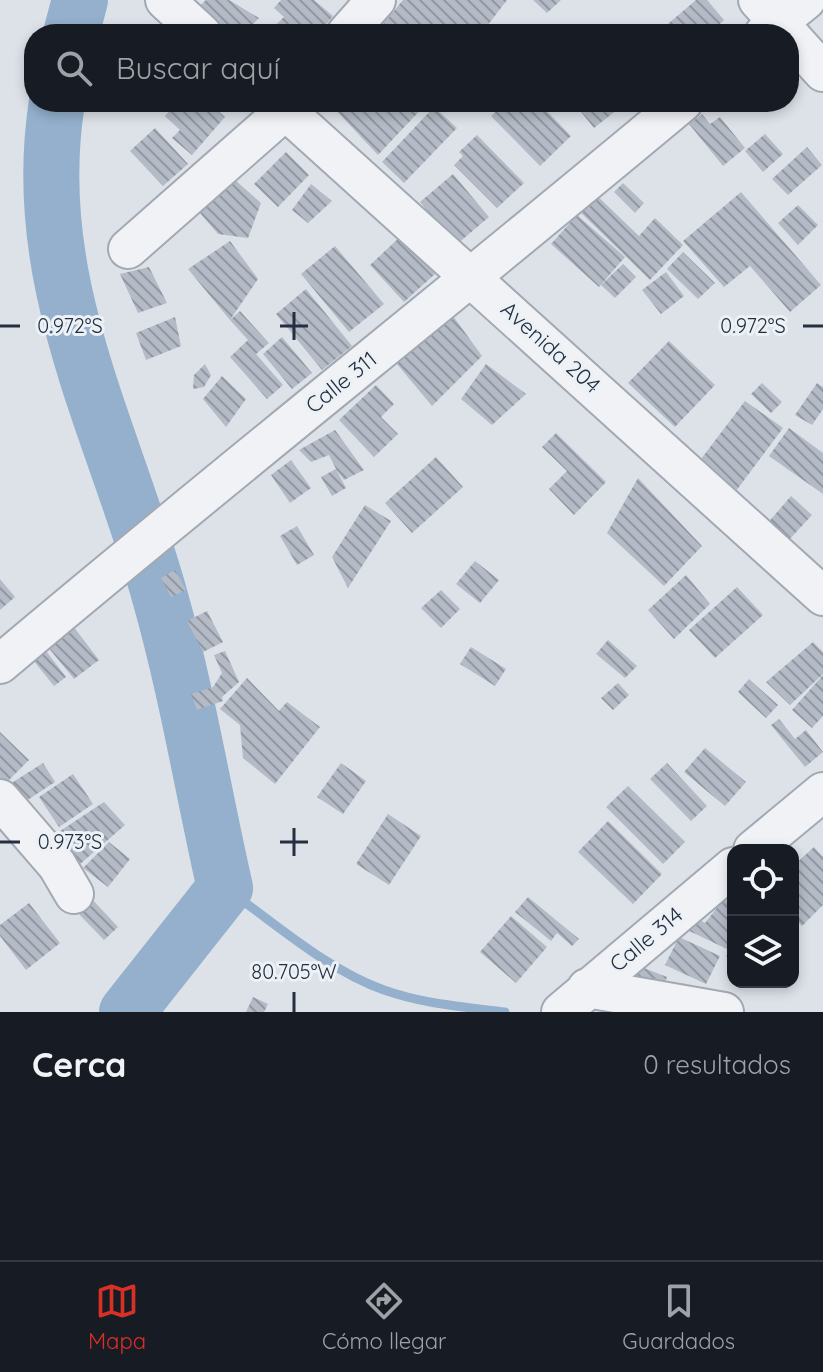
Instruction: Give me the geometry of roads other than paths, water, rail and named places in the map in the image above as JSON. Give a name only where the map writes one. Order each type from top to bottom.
[{"type":"street","points":[[165,0],[191,24]]},
{"type":"street","points":[[355,24],[376,0]]},
{"type":"street","points":[[799,42],[823,72]]},
{"type":"street","points":[[128,249],[279,112]]},
{"type":"street","name":"Avenida 204","points":[[293,112],[823,596]]},
{"type":"street","name":"Calle 311","points":[[0,664],[183,508],[473,277],[671,112]]},
{"type":"street","points":[[760,844],[823,792]]},
{"type":"street","points":[[0,799],[57,865],[74,894]]},
{"type":"street","name":"Calle 314","points":[[574,1000],[727,872]]},
{"type":"street","points":[[574,1000],[724,1012]]},
{"type":"waterway","points":[[74,24],[80,0]]},
{"type":"waterway","points":[[56,112],[51,168],[54,232],[65,294],[80,354],[141,535],[170,633],[225,888],[127,1012]]},
{"type":"waterway","points":[[225,888],[302,945],[363,981],[414,999],[505,1012]]}]
